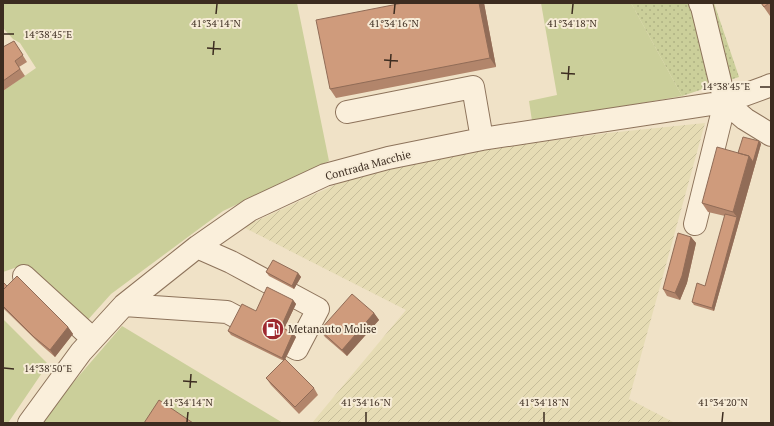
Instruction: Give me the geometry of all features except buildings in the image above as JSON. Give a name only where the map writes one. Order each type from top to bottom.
[{"type":"street","points":[[695,224],[725,102],[700,3]]},
{"type":"street","name":"Contrada Macchie","points":[[29,423],[81,352],[124,305],[197,247],[250,210],[325,175],[388,158],[482,139],[725,102],[771,85]]},
{"type":"street","points":[[347,112],[473,87],[482,139]]},
{"type":"street","points":[[725,102],[745,119],[771,135]]},
{"type":"street","points":[[124,305],[227,312],[297,349],[318,309],[231,262],[197,247]]},
{"type":"street","points":[[24,276],[93,338]]},
{"type":"shaded area","points":[[705,123],[629,399],[675,423],[312,423],[406,310],[243,227],[341,182],[457,153],[608,133]]},
{"type":"green space","points":[[3,3],[297,3],[329,161],[223,211],[111,294],[85,323],[23,265],[3,272],[3,91],[36,68],[20,43],[13,39],[3,28]]},
{"type":"green space","points":[[541,3],[631,3],[682,96],[532,121],[529,101],[557,95]]},
{"type":"green space","points":[[631,3],[714,3],[739,77],[682,96]]},
{"type":"green space","points":[[3,319],[48,364],[8,423],[3,423]]},
{"type":"green space","points":[[122,326],[283,423],[43,423],[59,399]]},
{"type":"place","name":"Metanauto Molise","points":[[273,329]]}]
